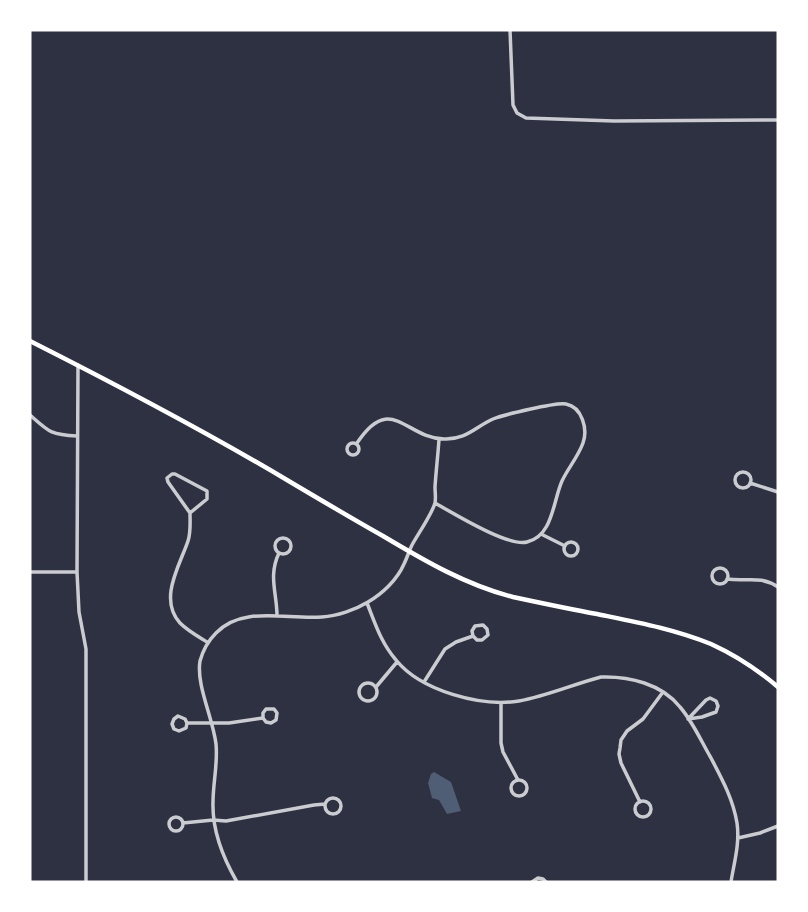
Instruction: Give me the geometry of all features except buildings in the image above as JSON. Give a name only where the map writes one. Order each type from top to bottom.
[{"type":"main road","points":[[30,341],[157,405],[461,580],[493,592],[652,625],[686,635],[737,658],[778,687]]},
{"type":"street","points":[[510,30],[513,105],[517,113],[526,118],[614,121],[778,120]]},
{"type":"street","points":[[78,365],[77,572],[78,604],[86,649],[86,882]]},
{"type":"street","points":[[357,443],[371,426],[385,419],[400,421],[439,439],[457,438],[478,430],[496,418],[554,404],[566,404],[580,413],[583,419],[583,443],[561,482],[547,527],[531,541],[524,543],[506,540],[435,503]]},
{"type":"street","points":[[30,415],[55,434],[77,436]]},
{"type":"street","points":[[237,882],[219,842],[213,820],[216,748],[213,722],[199,670],[207,642],[228,623],[246,616],[325,617],[339,614],[367,603],[391,583],[404,566],[435,503],[439,439]]},
{"type":"street","points":[[740,472],[747,473],[750,483],[747,487],[740,487],[735,481],[736,476],[740,472]]},
{"type":"street","points":[[190,513],[207,499],[207,491],[172,474],[167,478],[168,482],[190,513],[191,530],[172,582],[172,604],[182,625],[207,642]]},
{"type":"street","points":[[750,483],[778,492]]},
{"type":"street","points":[[541,534],[565,546]]},
{"type":"street","points":[[278,539],[286,539],[290,543],[289,551],[285,554],[279,553],[275,544],[278,539]]},
{"type":"street","points":[[568,542],[573,542],[578,547],[577,552],[574,555],[567,554],[565,546],[568,542]]},
{"type":"street","points":[[277,616],[272,574],[279,553]]},
{"type":"street","points":[[727,579],[727,574],[722,569],[715,570],[712,574],[712,579],[718,584],[727,579],[762,580],[778,587]]},
{"type":"street","points":[[30,572],[77,572]]},
{"type":"street","points":[[367,603],[378,633],[397,662],[424,682],[476,701],[501,703],[522,700],[601,677],[632,680],[663,692],[679,705],[730,794],[738,838],[731,882]]},
{"type":"street","points":[[480,624],[487,629],[488,635],[485,639],[480,641],[473,636],[475,626],[480,624]]},
{"type":"street","points":[[424,682],[445,649],[473,636]]},
{"type":"street","points":[[376,687],[372,684],[364,685],[360,689],[361,697],[365,700],[373,699],[377,695],[376,687],[397,662]]},
{"type":"street","points":[[640,802],[621,763],[621,740],[627,731],[643,719],[663,692]]},
{"type":"street","points":[[710,698],[716,701],[716,712],[688,719],[706,700],[710,698]]},
{"type":"street","points":[[501,703],[503,752],[526,789],[524,794],[519,796],[514,794],[511,787],[513,782],[518,780]]},
{"type":"street","points":[[269,708],[277,713],[274,722],[266,722],[263,718],[264,711],[269,708]]},
{"type":"street","points":[[178,716],[187,723],[186,728],[181,731],[176,730],[172,724],[178,716]]},
{"type":"street","points":[[187,723],[236,723],[263,718]]},
{"type":"street","points":[[183,823],[226,821],[325,804],[327,800],[334,798],[339,800],[341,807],[337,814],[331,814],[325,810],[325,804]]},
{"type":"street","points":[[645,801],[651,806],[651,814],[647,817],[639,817],[636,813],[636,805],[640,802],[645,801]]},
{"type":"street","points":[[174,817],[181,819],[183,823],[178,831],[171,829],[169,824],[174,817]]},
{"type":"street","points":[[738,838],[760,834],[778,826]]},
{"type":"street","points":[[532,882],[540,878],[546,882]]},
{"type":"water","points":[[434,772],[451,782],[461,811],[447,814],[439,800],[432,798],[428,783]]}]
